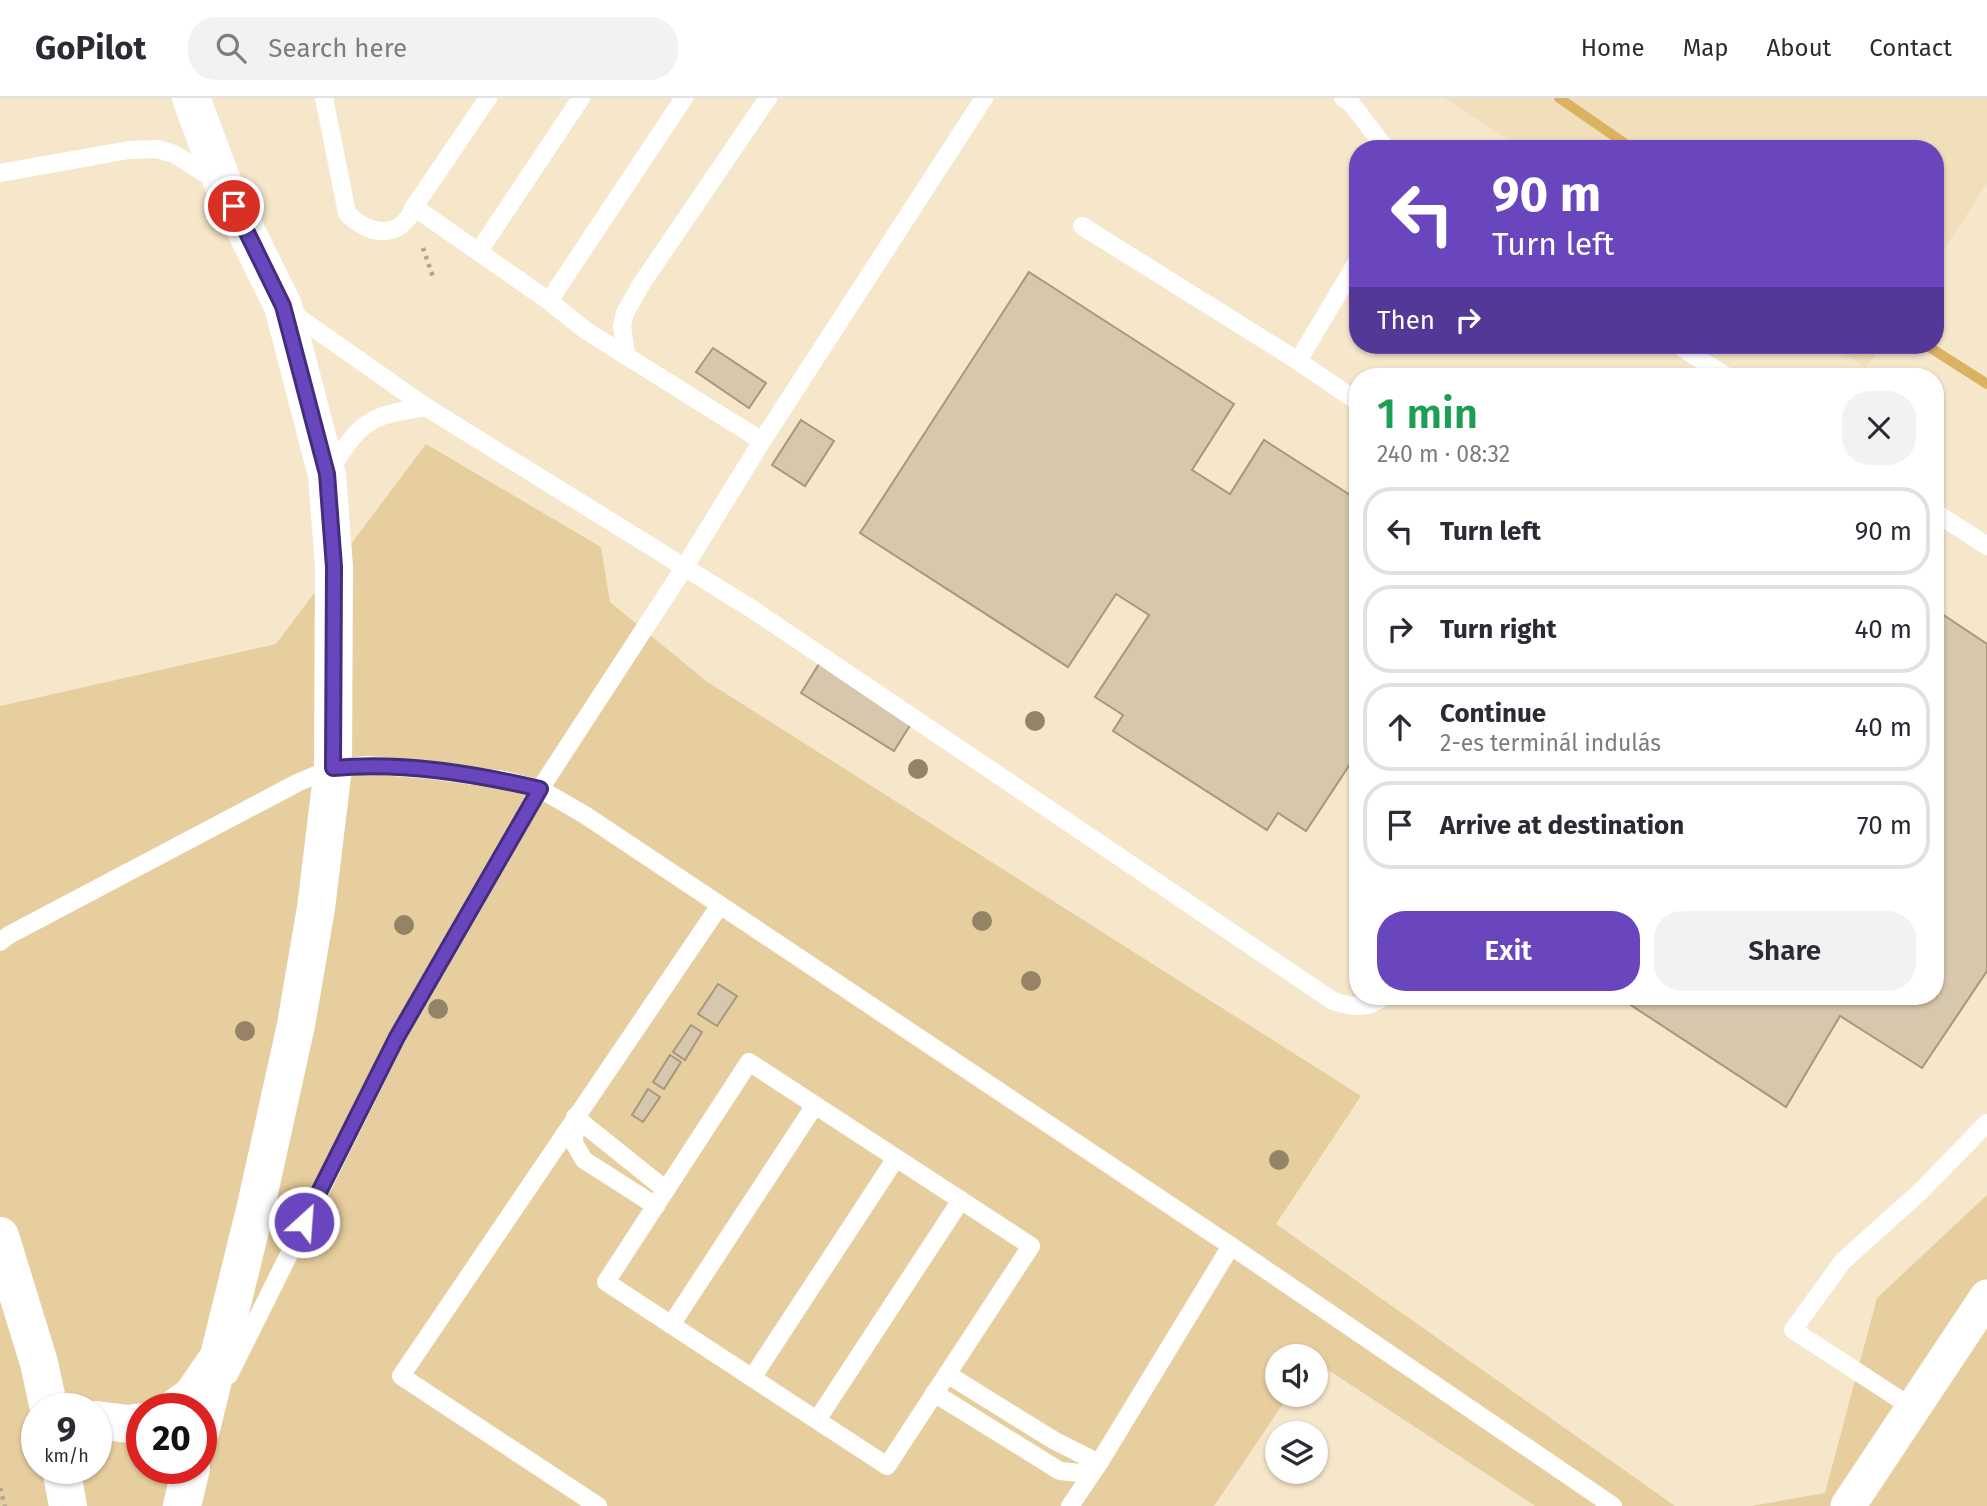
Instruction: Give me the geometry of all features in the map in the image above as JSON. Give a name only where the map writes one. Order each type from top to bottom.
[{"type":"street","points":[[191,98],[223,184],[283,306],[327,474],[334,567],[333,768],[316,908],[296,1025],[211,1393]]},
{"type":"street","points":[[0,1236],[46,1393]]},
{"type":"street","points":[[1848,1506],[1987,1297]]},
{"type":"street","points":[[194,1393],[222,1350]]},
{"type":"street","points":[[39,1363],[61,1393]]},
{"type":"street","points":[[64,1484],[68,1506]]},
{"type":"street","points":[[182,1506],[187,1484]]},
{"type":"lane","points":[[324,98],[347,213],[358,225],[379,231],[397,229],[408,221],[414,207],[488,98]]},
{"type":"lane","points":[[479,251],[581,98]]},
{"type":"lane","points":[[549,301],[684,98]]},
{"type":"lane","points":[[626,355],[622,326],[625,313],[768,98]]},
{"type":"lane","points":[[217,1398],[397,1037],[540,789],[984,98]]},
{"type":"lane","points":[[1343,98],[1351,103],[1379,140]]},
{"type":"lane","points":[[0,173],[129,150],[158,149],[174,154],[223,184]]},
{"type":"lane","points":[[414,207],[549,301],[585,330],[762,441]]},
{"type":"lane","points":[[1082,226],[1349,396]]},
{"type":"lane","points":[[1298,361],[1349,275]]},
{"type":"lane","points":[[283,306],[426,407],[752,609],[1333,1001],[1350,1007],[1370,1005]]},
{"type":"lane","points":[[1692,354],[1714,368]]},
{"type":"lane","points":[[327,474],[352,435],[365,424],[389,413],[426,407]]},
{"type":"lane","points":[[1944,518],[1987,546]]},
{"type":"lane","points":[[0,942],[287,788],[333,768],[367,765],[431,770],[504,780],[540,789],[720,905],[1231,1246],[1613,1506]]},
{"type":"lane","points":[[598,1506],[401,1376],[720,905]]},
{"type":"lane","points":[[749,1062],[815,1105],[1031,1246],[887,1465],[606,1282],[749,1062]]},
{"type":"lane","points":[[671,1325],[815,1105]]},
{"type":"lane","points":[[575,1117],[666,1190]]},
{"type":"lane","points":[[575,1117],[574,1143],[584,1160],[656,1206]]},
{"type":"lane","points":[[1913,1408],[1793,1330],[1843,1261],[1920,1191],[1987,1123]]},
{"type":"lane","points":[[752,1378],[896,1158]]},
{"type":"lane","points":[[817,1420],[961,1200]]},
{"type":"lane","points":[[1070,1506],[1231,1246]]},
{"type":"lane","points":[[947,1374],[1055,1441],[1099,1463]]},
{"type":"lane","points":[[934,1393],[1060,1471],[1080,1473],[1099,1463]]},
{"type":"path","points":[[0,1488],[5,1506]]},
{"type":"shaded area","points":[[1444,98],[1987,98],[1987,183],[1944,250],[1944,140],[1509,140]]},
{"type":"shaded area","points":[[1843,354],[1875,354],[1866,368]]},
{"type":"shaded area","points":[[426,444],[601,547],[610,602],[706,681],[1361,1096],[1276,1224],[1675,1506],[1535,1506],[1328,1370],[1328,1344],[1265,1344],[1265,1407],[1281,1407],[1271,1421],[1265,1421],[1265,1431],[1214,1506],[0,1506],[0,706],[276,644]]},
{"type":"shaded area","points":[[1987,1195],[1987,1506],[1751,1506],[1825,1493],[1877,1298]]},
{"type":"building","points":[[1029,272],[1234,404],[1192,470],[1230,494],[1264,440],[1349,494],[1349,766],[1306,831],[1278,813],[1267,830],[1113,731],[1123,715],[1095,697],[1149,615],[1116,594],[1068,667],[860,533]]},
{"type":"building","points":[[713,348],[766,383],[749,408],[696,372]]},
{"type":"building","points":[[801,420],[834,441],[805,486],[772,465]]},
{"type":"building","points":[[1944,615],[1987,644],[1987,971],[1922,1068],[1840,1016],[1786,1107],[1631,1005],[1944,1005]]},
{"type":"building","points":[[819,664],[912,722],[894,751],[801,693]]},
{"type":"building","points":[[718,984],[737,996],[717,1026],[698,1014]]},
{"type":"building","points":[[691,1025],[702,1032],[685,1060],[673,1052]]},
{"type":"building","points":[[670,1055],[681,1062],[664,1089],[653,1082]]},
{"type":"building","points":[[648,1089],[660,1097],[643,1122],[632,1115]]},
{"type":"waterway","points":[[1559,98],[1620,140]]},
{"type":"waterway","points":[[1940,354],[1987,384]]},
{"type":"route","points":[[234,206],[283,306],[327,474],[334,567],[333,768],[367,765],[431,770],[504,780],[540,789],[397,1037],[304,1222]]}]
